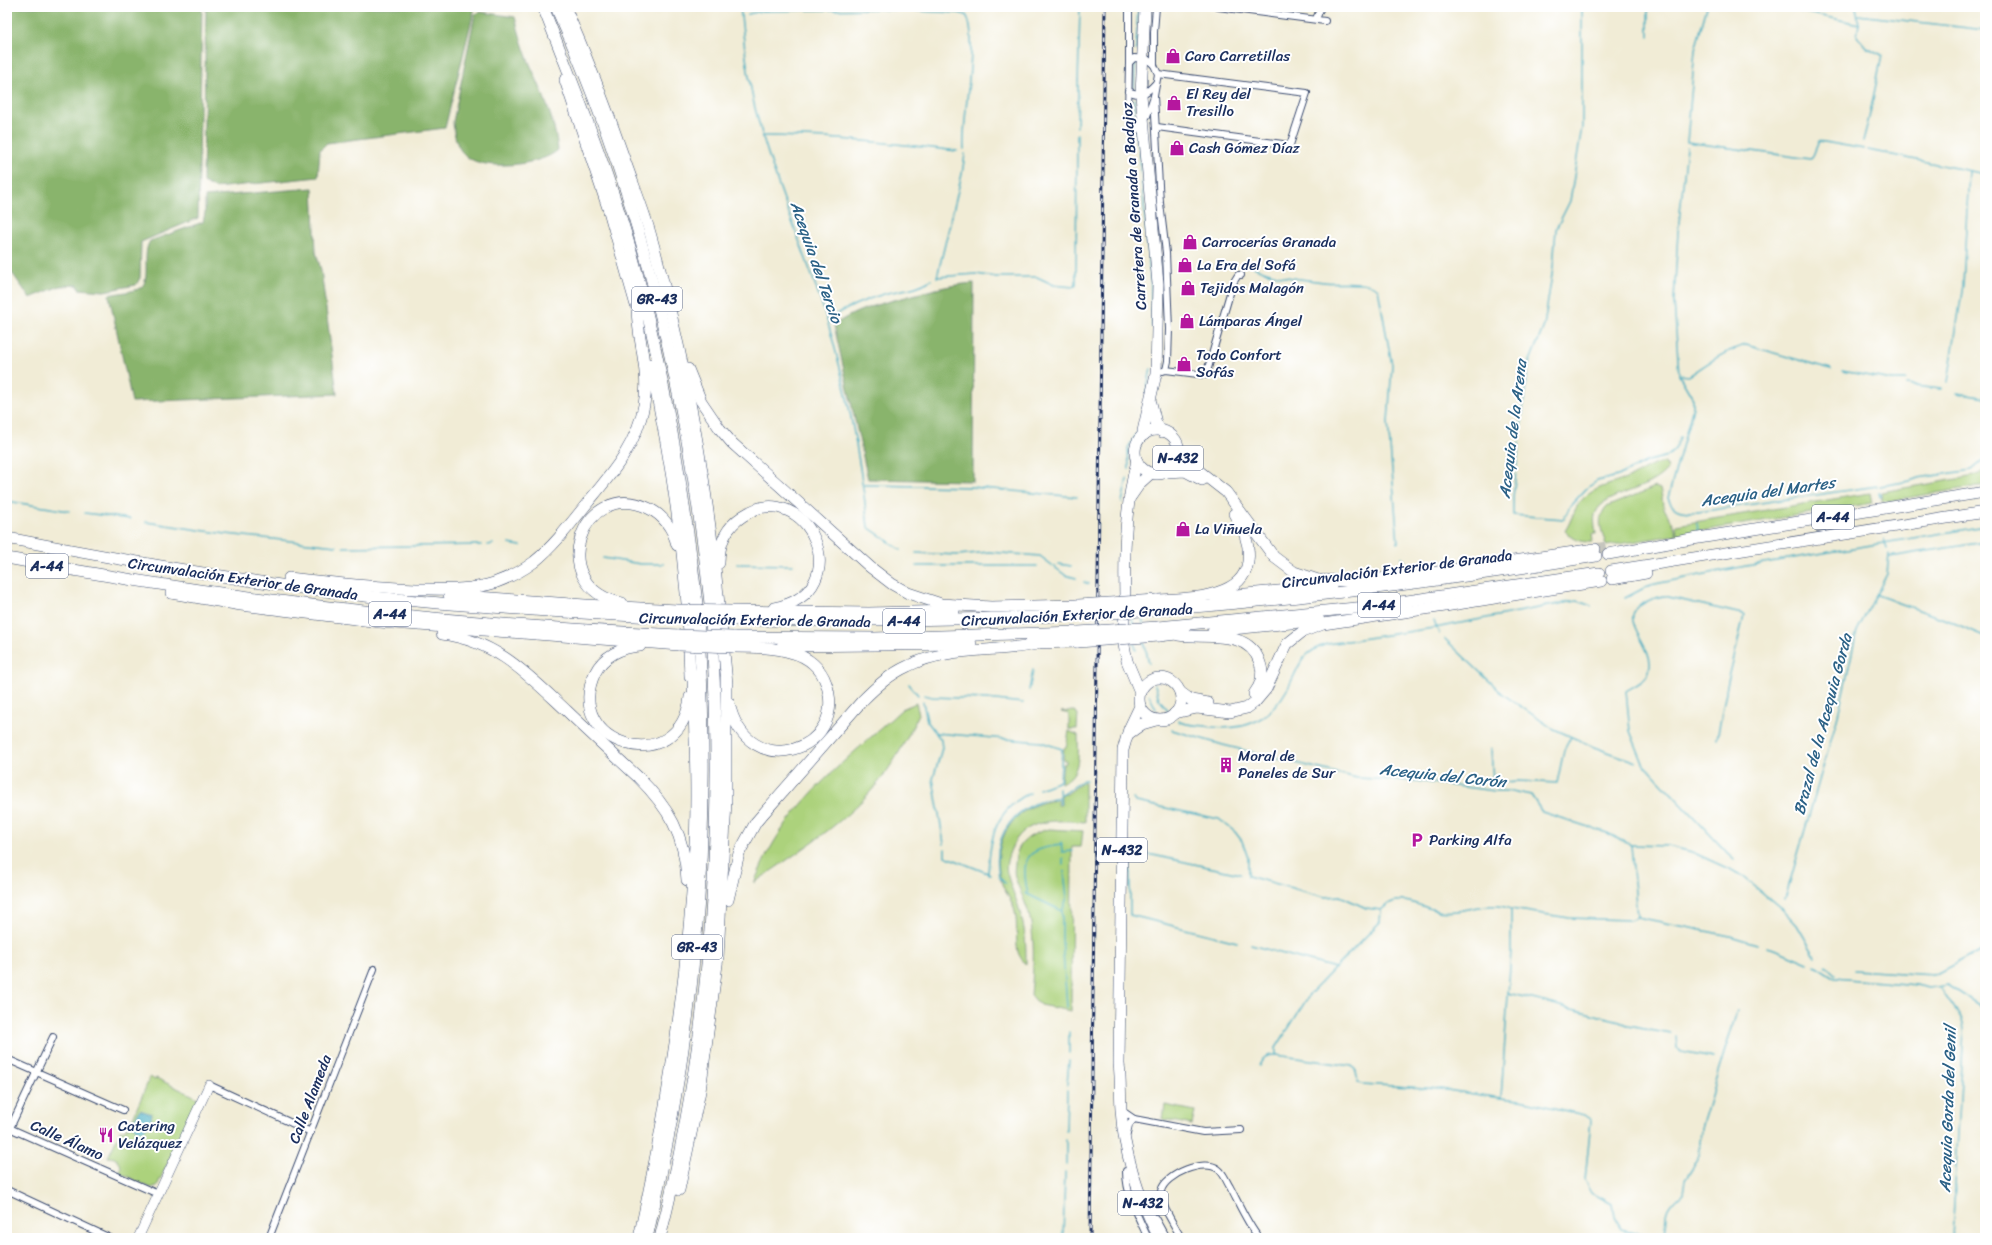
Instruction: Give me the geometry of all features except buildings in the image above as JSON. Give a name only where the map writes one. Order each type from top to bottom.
[{"type":"highway","points":[[537,7],[561,66],[610,211],[637,309],[658,397],[673,486],[684,568]]},
{"type":"highway","name":"GR-43","points":[[543,7],[603,162],[629,245],[644,301],[667,401],[680,472],[692,603],[684,568]]},
{"type":"highway","name":"GR-43","points":[[556,7],[606,131],[635,220],[656,297],[670,353],[686,432],[714,604],[717,583]]},
{"type":"highway","points":[[565,7],[594,76],[632,179],[652,239],[670,307],[694,384],[709,415],[720,429],[870,567],[892,584],[908,593],[941,604],[1042,607],[1078,610]]},
{"type":"highway","name":"Carretera de Granada a Badajoz","points":[[1144,435],[1143,431],[1161,372],[1158,284],[1144,134],[1144,94],[1141,57],[1145,7]]},
{"type":"highway","points":[[670,307],[699,451],[717,583]]},
{"type":"highway","points":[[173,568],[186,567],[403,589],[455,589],[493,583],[520,571],[534,562],[559,537],[618,466],[634,437],[644,405],[646,376],[637,309]]},
{"type":"highway","name":"Carretera de Granada a Badajoz","points":[[1151,402],[1156,423],[1162,432]]},
{"type":"highway","name":"N-432","points":[[1124,598],[1125,520],[1137,460],[1136,446],[1144,435],[1156,431],[1162,432],[1173,438],[1177,445],[1178,458],[1176,463],[1167,472],[1151,473],[1145,471],[1137,460]]},
{"type":"highway","points":[[1177,445],[1182,455],[1190,464],[1226,492],[1263,544],[1284,566],[1294,572],[1318,580],[1359,581]]},
{"type":"highway","points":[[1156,605],[1225,590],[1239,579],[1245,571],[1248,560],[1248,541],[1239,521],[1212,487],[1185,471],[1167,472]]},
{"type":"highway","name":"N-432","points":[[1129,500],[1140,483],[1151,473]]},
{"type":"highway","name":"A-44","points":[[1607,551],[1670,540],[1680,541],[1985,492]]},
{"type":"highway","points":[[677,614],[609,600],[600,595],[585,580],[578,560],[577,550],[581,534],[589,520],[604,509],[623,503],[634,503],[653,510],[668,525],[676,539],[684,568]]},
{"type":"highway","points":[[717,583],[720,546],[727,532],[737,520],[754,510],[773,508],[791,513],[801,519],[815,538],[819,548],[818,570],[814,580],[806,592],[793,602],[784,606],[748,612],[721,624]]},
{"type":"highway","name":"A-44","points":[[1612,575],[1722,558],[1732,553],[1985,512]]},
{"type":"highway","name":"Circunvalación Exterior de Granada","points":[[7,538],[253,581],[365,596],[455,605],[562,613],[677,614],[721,624],[977,620],[1078,610],[1317,596],[1453,579],[1596,552],[1445,572],[1359,581]]},
{"type":"highway","name":"Circunvalación Exterior de Granada","points":[[7,558],[103,576],[297,604],[390,614],[542,628],[689,631],[726,647],[875,638],[1078,637],[1159,632],[1600,577],[1445,606],[1345,619]]},
{"type":"highway","points":[[103,576],[116,581],[241,605],[380,622],[659,644]]},
{"type":"highway","points":[[1194,597],[1202,598],[1272,592],[1359,581]]},
{"type":"highway","points":[[403,589],[414,592],[502,600],[648,609]]},
{"type":"highway","points":[[748,612],[869,613],[1032,609],[1042,607]]},
{"type":"highway","points":[[1178,635],[1345,619]]},
{"type":"highway","points":[[1128,734],[1142,724],[1165,719],[1188,708],[1230,712],[1247,708],[1255,702],[1266,689],[1281,655],[1294,637],[1311,627],[1345,619]]},
{"type":"highway","points":[[380,622],[394,627],[468,639],[487,646],[502,654],[518,667],[655,794],[668,812],[684,849],[688,888],[682,989]]},
{"type":"highway","points":[[689,631],[659,644],[622,650],[604,661],[597,669],[589,692],[589,704],[598,726],[608,736],[630,746],[641,747],[663,741],[670,736],[683,721],[689,699],[690,669]]},
{"type":"highway","points":[[1126,661],[1137,672],[1154,678],[1170,680],[1180,692],[1191,700],[1199,702],[1219,705],[1238,704],[1246,701],[1254,694],[1260,684],[1262,675],[1258,658],[1247,645],[1239,641],[1226,638],[1178,635],[1159,632]]},
{"type":"highway","points":[[718,958],[722,944],[734,868],[747,837],[770,806],[862,701],[893,675],[922,660],[960,652],[1037,644],[1078,637]]},
{"type":"highway","points":[[666,1238],[689,1152],[700,1091],[718,958],[726,822],[726,647],[1037,644]]},
{"type":"highway","name":"N-432","points":[[1124,645],[1126,661],[1140,692],[1140,706],[1128,734],[1123,756],[1119,1064],[1121,1110],[1129,1119],[1131,1171],[1135,1198],[1155,1238]]},
{"type":"highway","name":"GR-43","points":[[660,1238],[687,1115],[701,1029],[709,957],[716,856],[717,739],[726,647]]},
{"type":"highway","points":[[726,678],[732,714],[743,735],[751,742],[762,748],[774,751],[784,751],[804,745],[812,740],[824,724],[829,712],[829,692],[825,680],[819,670],[803,657],[792,652],[762,647]]},
{"type":"highway","name":"GR-43","points":[[647,1238],[678,1093],[698,935],[702,869],[704,768],[695,651],[690,669]]},
{"type":"highway","points":[[639,1238],[657,1154],[672,1070],[690,918],[694,853],[695,739],[693,680],[690,669]]},
{"type":"highway","points":[[1140,692],[1147,681],[1154,678]]},
{"type":"highway","points":[[1175,713],[1180,704],[1180,692]]},
{"type":"highway","points":[[1140,706],[1145,714],[1156,720]]},
{"type":"highway","name":"N-432","points":[[1119,1064],[1117,1079],[1118,1137],[1122,1158],[1131,1171],[1147,1215],[1159,1238]]},
{"type":"highway","points":[[1122,1158],[1123,1149],[1120,1129],[1129,1119]]},
{"type":"street","points":[[1129,7],[1128,112],[1132,122],[1144,134]]},
{"type":"street","points":[[1156,7],[1154,65],[1158,74],[1154,96],[1160,203],[1166,253],[1169,329],[1168,361],[1161,372],[1206,374],[1233,283],[1238,275],[1241,275]]},
{"type":"street","points":[[1218,7],[1325,20]]},
{"type":"street","points":[[1316,19],[1321,7]]},
{"type":"street","points":[[1129,63],[1134,58],[1141,57],[1147,59],[1154,65]]},
{"type":"street","points":[[1156,127],[1290,145],[1307,93],[1158,74]]},
{"type":"street","points":[[1144,94],[1156,84]]},
{"type":"street","points":[[1128,91],[1154,96]]},
{"type":"street","points":[[1144,134],[1147,111],[1154,96]]},
{"type":"street","name":"Calle Alameda","points":[[269,1238],[312,1132],[374,969]]},
{"type":"street","name":"Calle Álamo","points":[[53,1037],[9,1128],[158,1194]]},
{"type":"street","points":[[7,1059],[123,1110]]},
{"type":"street","points":[[138,1238],[209,1085],[312,1132]]},
{"type":"street","points":[[1129,1119],[1203,1132],[1241,1130]]},
{"type":"street","points":[[1181,1238],[1161,1200],[1161,1191],[1164,1184],[1186,1169],[1208,1166],[1214,1167],[1222,1173],[1250,1226],[1259,1238]]},
{"type":"street","points":[[1131,1171],[1166,1238]]},
{"type":"street","points":[[1131,1171],[1126,1183],[1131,1200],[1148,1238]]},
{"type":"street","points":[[7,1190],[110,1238]]},
{"type":"green space","points":[[7,7],[202,7],[198,218],[141,242],[140,278],[136,285],[104,291],[79,289],[78,285],[60,286],[30,298],[7,266]]},
{"type":"green space","points":[[206,7],[475,7],[445,128],[327,143],[320,150],[318,177],[215,188],[203,182]]},
{"type":"green space","points":[[481,12],[515,17],[525,51],[547,104],[556,138],[558,150],[539,160],[513,165],[486,164],[474,161],[466,156],[458,145],[453,122],[475,14]]},
{"type":"green space","points":[[313,188],[316,252],[321,270],[337,394],[132,402],[109,295],[134,290],[144,285],[146,273],[146,253],[147,246],[150,241],[203,222],[205,213],[205,197]]},
{"type":"green space","points":[[974,283],[973,481],[868,479],[834,325],[858,311],[875,305],[955,285]]},
{"type":"green space","points":[[1659,463],[1665,463],[1668,468],[1660,476],[1601,505],[1595,515],[1594,523],[1596,534],[1592,534],[1593,542],[1578,540],[1565,531],[1575,510],[1584,497],[1597,489],[1631,477],[1648,467]]},
{"type":"green space","points":[[1985,470],[1985,485],[1882,502],[1881,492],[1975,476]]},
{"type":"green space","points":[[1655,487],[1660,489],[1663,505],[1673,522],[1676,535],[1606,546],[1600,522],[1606,507]]},
{"type":"green space","points":[[1870,493],[1872,503],[1677,535],[1676,525]]},
{"type":"green space","points":[[916,703],[919,714],[904,744],[880,781],[830,829],[754,883],[774,842],[801,805],[833,771],[902,709]]},
{"type":"green space","points":[[1074,711],[1078,714],[1077,729],[1069,729],[1069,714],[1061,712]]},
{"type":"green space","points":[[1069,731],[1078,735],[1077,763],[1073,775],[1061,783],[1063,764],[1066,763],[1066,760],[1063,760],[1064,748],[1066,748]]},
{"type":"green space","points":[[1085,782],[1085,822],[1053,821],[1033,826],[1024,831],[1017,839],[1008,858],[1006,867],[1007,873],[1020,910],[1024,928],[1026,965],[1018,952],[1014,908],[1001,881],[999,851],[1003,838],[1009,826],[1018,816],[1029,808],[1058,800],[1058,805],[1061,805],[1061,795],[1067,794]]},
{"type":"green space","points":[[1049,829],[1083,831],[1081,847],[1072,847],[1071,1011],[1040,1005],[1031,995],[1033,941],[1030,918],[1014,874],[1016,857],[1021,845],[1030,837]]},
{"type":"green space","points":[[150,1077],[155,1080],[156,1078],[198,1098],[157,1186],[151,1188],[120,1173],[121,1167],[119,1162],[115,1158],[108,1157],[121,1130],[124,1131],[127,1126],[129,1127]]},
{"type":"green space","points":[[1165,1105],[1195,1111],[1192,1125],[1163,1119]]},
{"type":"water","points":[[140,1110],[152,1114],[150,1124],[142,1131],[137,1130],[132,1123]]},
{"type":"waterway","name":"Acequia del Tercio","points":[[740,7],[750,83],[762,135],[827,320],[841,371],[857,448],[868,527],[901,550]]},
{"type":"waterway","points":[[748,14],[762,11],[875,9],[875,7]]},
{"type":"waterway","points":[[875,9],[959,13],[961,7]]},
{"type":"waterway","points":[[1077,127],[1080,7]]},
{"type":"waterway","points":[[1136,50],[1138,7]]},
{"type":"waterway","name":"Acequia de la Arena","points":[[1582,7],[1582,127],[1570,201],[1556,229],[1553,268],[1544,326],[1528,366],[1513,497],[1513,515],[1564,519],[1570,506],[1587,488],[1597,481],[1618,476],[1648,461],[1668,456],[1675,449],[1680,437]]},
{"type":"waterway","points":[[1648,7],[1648,36]]},
{"type":"waterway","points":[[1707,7],[1695,50],[1687,142],[1810,159],[1812,158],[1819,141],[1864,149]]},
{"type":"waterway","points":[[1779,7],[1859,24]]},
{"type":"waterway","name":"Acequia del Martes","points":[[1856,7],[1859,24],[1857,36],[1866,47],[1882,55],[1863,141]]},
{"type":"waterway","points":[[959,13],[966,15],[970,26],[971,41],[964,149]]},
{"type":"waterway","name":"Acequia del Martes","points":[[1858,15],[1985,30]]},
{"type":"waterway","points":[[1134,91],[1135,63]]},
{"type":"waterway","points":[[1134,99],[1134,120]]},
{"type":"waterway","points":[[1135,130],[1139,146],[1151,287],[1152,327]]},
{"type":"waterway","points":[[965,154],[962,174],[937,277],[976,274],[995,277],[1037,277],[1054,285],[1073,287],[1076,284],[1077,134]]},
{"type":"waterway","points":[[763,136],[860,140],[957,151]]},
{"type":"waterway","points":[[1687,147],[1678,232],[1674,301],[1679,375],[1693,399],[1693,407],[1668,498],[1670,503],[1673,507],[1680,511],[1698,512],[1877,486]]},
{"type":"waterway","name":"Acequia del Martes","points":[[1868,150],[1985,174]]},
{"type":"waterway","name":"Acequia del Martes","points":[[1948,382],[1963,285],[1969,171]]},
{"type":"waterway","points":[[1254,267],[1270,273],[1288,277],[1324,282],[1360,283],[1367,284],[1378,289],[1392,365],[1388,422],[1398,543]]},
{"type":"waterway","points":[[827,320],[871,298],[915,287],[931,280]]},
{"type":"waterway","points":[[1679,375],[1689,376],[1723,354],[1746,345],[1831,369]]},
{"type":"waterway","points":[[1146,393],[1151,369]]},
{"type":"waterway","points":[[1842,371],[1892,380],[1906,380]]},
{"type":"waterway","points":[[1906,385],[1941,389]]},
{"type":"waterway","name":"Acequia del Martes","points":[[1957,393],[1985,398]]},
{"type":"waterway","points":[[1129,469],[1128,448],[1138,432]]},
{"type":"waterway","name":"Acequia del Martes","points":[[1880,486],[1910,481],[1918,478],[1972,470],[1985,459]]},
{"type":"waterway","points":[[1122,502],[1127,479]]},
{"type":"waterway","points":[[864,485],[972,487],[1077,497]]},
{"type":"waterway","points":[[1879,493],[1880,497]]},
{"type":"waterway","points":[[7,501],[69,511]]},
{"type":"waterway","points":[[85,513],[130,519]]},
{"type":"waterway","points":[[146,522],[226,534],[336,546]]},
{"type":"waterway","points":[[1697,523],[1698,531]]},
{"type":"waterway","points":[[1625,598],[1650,585],[1746,566],[1985,526]]},
{"type":"waterway","points":[[1884,539],[1887,549]]},
{"type":"waterway","points":[[1889,557],[1985,542]]},
{"type":"waterway","points":[[488,545],[493,544]]},
{"type":"waterway","points":[[509,544],[521,546]]},
{"type":"waterway","points":[[343,547],[481,545]]},
{"type":"waterway","name":"Acequia del Corón","points":[[916,553],[958,555],[989,552],[1040,556],[1065,575],[1076,578]]},
{"type":"waterway","name":"Brazal de la Acequia Gorda","points":[[1785,899],[1838,715],[1857,631],[1887,574],[1889,554]]},
{"type":"waterway","points":[[1402,557],[1407,565]]},
{"type":"waterway","points":[[603,558],[641,564],[664,564]]},
{"type":"waterway","points":[[737,564],[792,565]]},
{"type":"waterway","points":[[1059,564],[1071,566]]},
{"type":"waterway","points":[[917,566],[1037,566]]},
{"type":"waterway","name":"Acequia del Corón","points":[[1084,582],[1089,584]]},
{"type":"waterway","points":[[1877,595],[1944,619],[1985,636]]},
{"type":"waterway","points":[[1717,739],[1727,686],[1744,616],[1742,614],[1664,596],[1649,600],[1635,610],[1633,618],[1635,627],[1649,656],[1650,667],[1646,677],[1626,691],[1630,731],[1643,763],[1734,860]]},
{"type":"waterway","points":[[1178,721],[1190,725],[1224,728],[1246,725],[1256,721],[1273,708],[1281,699],[1298,666],[1306,656],[1311,651],[1327,644],[1440,627],[1569,602],[1578,601],[1591,606]]},
{"type":"waterway","name":"Acequia del Corón","points":[[1132,616],[1133,624]]},
{"type":"waterway","points":[[1142,616],[1143,624]]},
{"type":"waterway","points":[[1434,620],[1439,634]]},
{"type":"waterway","points":[[1445,639],[1504,695],[1552,728],[1594,747],[1636,762]]},
{"type":"waterway","name":"Acequia del Corón","points":[[1134,642],[1136,650]]},
{"type":"waterway","points":[[1144,642],[1149,663]]},
{"type":"waterway","points":[[1029,690],[1033,670]]},
{"type":"waterway","points":[[909,684],[918,695]]},
{"type":"waterway","points":[[1155,685],[1159,699],[1168,710]]},
{"type":"waterway","points":[[924,695],[932,697],[986,699],[1023,703]]},
{"type":"waterway","name":"Acequia del Corón","points":[[1149,695],[1156,709]]},
{"type":"waterway","points":[[923,702],[927,721],[941,740],[942,748],[933,779],[944,844]]},
{"type":"waterway","name":"Acequia del Corón","points":[[1172,730],[1223,745],[1357,778],[1417,781],[1495,791],[1512,791],[1531,795],[1542,812],[1607,833],[1631,845],[1637,917]]},
{"type":"waterway","points":[[936,733],[1041,742],[1062,749],[1060,781],[1039,789]]},
{"type":"waterway","points":[[1491,748],[1493,783],[1517,781],[1557,783],[1564,750],[1571,737]]},
{"type":"waterway","points":[[1060,794],[1065,793],[1083,780],[1086,780]]},
{"type":"waterway","points":[[1059,789],[1060,804]]},
{"type":"waterway","points":[[988,873],[990,848],[993,836],[1002,816],[1018,800],[1030,793]]},
{"type":"waterway","points":[[1005,883],[999,877],[999,847],[1003,834],[1010,823],[1019,813],[1031,806],[1044,800],[1060,797]]},
{"type":"waterway","points":[[1133,799],[1136,802],[1219,819],[1235,832],[1242,841],[1248,858],[1248,876],[1325,897],[1340,896],[1366,908],[1381,910],[1391,902],[1406,901],[1433,910],[1447,912],[1484,906],[1502,906],[1511,909],[1569,918],[1629,920],[1637,917],[1730,936],[1757,944]]},
{"type":"waterway","points":[[1061,842],[1062,852],[1073,851]]},
{"type":"waterway","points":[[1028,894],[1025,872],[1025,864],[1028,858],[1040,849],[1062,845]]},
{"type":"waterway","points":[[1631,845],[1668,846],[1692,852],[1740,874],[1782,909]]},
{"type":"waterway","points":[[945,849],[945,856],[990,874]]},
{"type":"waterway","points":[[1237,942],[1130,915],[1130,850],[1240,874]]},
{"type":"waterway","points":[[1063,858],[1063,864]]},
{"type":"waterway","points":[[1064,871],[1067,898],[1062,911],[1062,939],[1067,1007]]},
{"type":"waterway","points":[[1025,893],[1062,911]]},
{"type":"waterway","points":[[1511,909],[1511,951],[1501,1098],[1520,1100],[1584,1115],[1591,1120],[1585,1180],[1592,1193],[1612,1204],[1614,1217],[1621,1229],[1661,1238]]},
{"type":"waterway","name":"Brazal de la Acequia Gorda","points":[[1782,909],[1797,925],[1815,956]]},
{"type":"waterway","points":[[1251,945],[1335,968],[1380,922],[1381,910]]},
{"type":"waterway","points":[[1767,947],[1808,963]]},
{"type":"waterway","points":[[1854,970],[1934,975],[1985,948]]},
{"type":"waterway","points":[[1815,965],[1835,978],[1917,985],[1930,988],[1948,985],[1985,1009]]},
{"type":"waterway","name":"Brazal de la Acequia Gorda","points":[[1825,965],[1836,975]]},
{"type":"waterway","points":[[1276,1055],[1276,1048],[1310,994],[1335,968]]},
{"type":"waterway","name":"Acequia Gorda del Genil","points":[[1940,987],[1962,1019],[1964,1029],[1952,1238]]},
{"type":"waterway","points":[[1508,993],[1620,1021],[1628,1026],[1671,1034]]},
{"type":"waterway","points":[[1663,1238],[1668,1211],[1675,1200],[1683,1193],[1685,1180],[1699,1158],[1701,1128],[1737,1011]]},
{"type":"waterway","points":[[1069,1032],[1069,1053]]},
{"type":"waterway","points":[[1676,1036],[1677,1047],[1681,1052],[1713,1058]]},
{"type":"waterway","points":[[1259,1066],[1265,1057],[1276,1055],[1352,1066],[1356,1071],[1358,1082],[1362,1084],[1440,1089],[1501,1098]]},
{"type":"waterway","points":[[1067,1085],[1069,1060]]},
{"type":"waterway","points":[[1066,1131],[1067,1090]]},
{"type":"waterway","points":[[1066,1140],[1066,1165]]},
{"type":"waterway","points":[[1063,1238],[1065,1172]]},
{"type":"tunnel","points":[[1595,549],[1607,547]]},
{"type":"railway","points":[[1090,1238],[1105,7]]},
{"type":"place","name":"Caro Carretillas","points":[[1173,56]]},
{"type":"place","name":"El Rey del Tresillo","points":[[1174,103]]},
{"type":"place","name":"Cash Gómez Díaz","points":[[1177,148]]},
{"type":"place","name":"Carrocerías Granada","points":[[1190,242]]},
{"type":"place","name":"La Era del Sofá","points":[[1185,265]]},
{"type":"place","name":"Tejidos Malagón","points":[[1188,288]]},
{"type":"place","name":"Lámparas Ángel","points":[[1187,321]]},
{"type":"place","name":"Todo Confort Sofás","points":[[1184,364]]},
{"type":"place","name":"La Viñuela","points":[[1183,529]]},
{"type":"place","name":"Moral de Paneles de Sur","points":[[1226,765]]},
{"type":"place","name":"Parking Alfa","points":[[1417,840]]},
{"type":"place","name":"Catering Velázquez","points":[[106,1135]]}]
